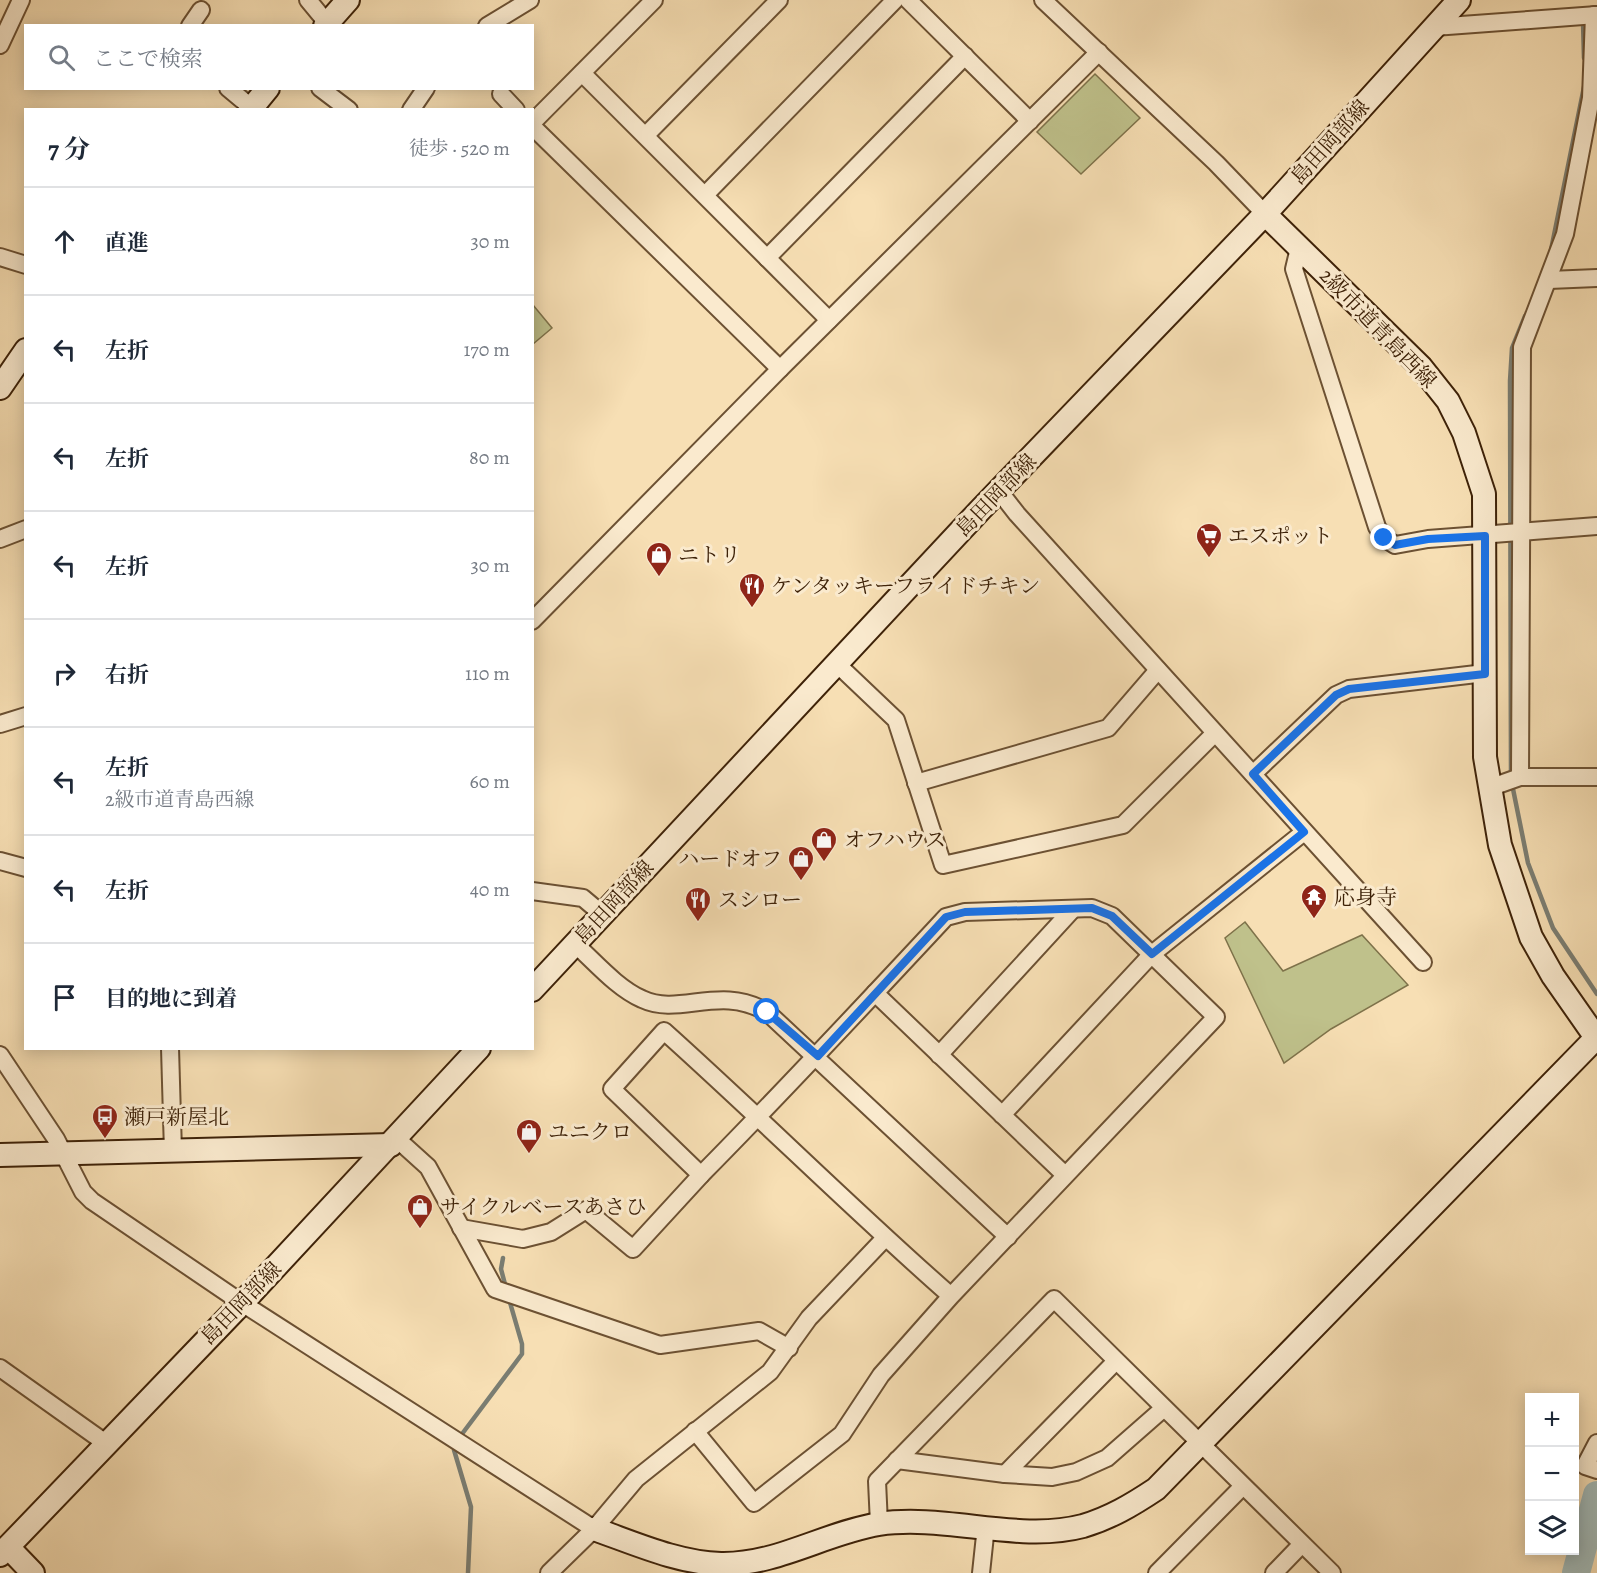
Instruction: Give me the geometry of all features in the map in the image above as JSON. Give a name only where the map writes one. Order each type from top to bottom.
[{"type":"street","points":[[0,45],[21,0]]},
{"type":"street","points":[[308,0],[326,24],[348,0]]},
{"type":"street","points":[[491,24],[530,0]]},
{"type":"street","points":[[534,123],[654,0]]},
{"type":"street","points":[[646,135],[780,0]]},
{"type":"street","points":[[705,195],[895,0]]},
{"type":"street","points":[[908,0],[1030,121]]},
{"type":"street","points":[[1043,0],[1216,164],[1265,214]]},
{"type":"street","name":"島田岡部線","points":[[534,988],[836,663],[1265,214],[1459,0]]},
{"type":"street","points":[[191,24],[201,10]]},
{"type":"street","points":[[1434,27],[1596,15],[1591,98],[1565,234],[1522,347],[1520,777]]},
{"type":"street","points":[[534,619],[780,369],[1099,52]]},
{"type":"street","points":[[767,258],[965,56]]},
{"type":"street","points":[[582,73],[830,320]]},
{"type":"street","points":[[230,90],[250,108]]},
{"type":"street","points":[[252,108],[266,90]]},
{"type":"street","points":[[323,90],[346,108]]},
{"type":"street","points":[[412,108],[425,90]]},
{"type":"street","points":[[501,94],[514,108]]},
{"type":"street","points":[[534,127],[780,369]]},
{"type":"street","name":"2級市道青島西線","points":[[1265,214],[1421,367],[1448,401],[1475,461],[1484,494],[1485,757],[1500,845],[1531,937],[1553,976],[1597,1039]]},
{"type":"street","points":[[1299,248],[1294,269],[1377,527],[1384,538],[1395,545],[1428,539],[1597,526]]},
{"type":"street","points":[[0,257],[24,264]]},
{"type":"street","points":[[1549,280],[1597,278]]},
{"type":"street","points":[[0,388],[24,353]]},
{"type":"street","points":[[999,491],[1017,514],[1423,962]]},
{"type":"street","points":[[0,538],[24,530]]},
{"type":"street","points":[[836,663],[896,720],[943,865],[1123,825],[1215,733]]},
{"type":"street","points":[[916,783],[1108,728],[1158,670]]},
{"type":"street","points":[[1253,774],[1336,695],[1349,689],[1485,674]]},
{"type":"street","points":[[0,724],[24,717]]},
{"type":"street","points":[[1489,788],[1520,777],[1597,777]]},
{"type":"street","points":[[1002,1115],[1152,954],[1304,832]]},
{"type":"street","points":[[0,861],[24,867]]},
{"type":"street","points":[[534,891],[583,898],[602,914]]},
{"type":"street","points":[[461,1228],[523,1239],[551,1232],[586,1210],[633,1249],[701,1175],[818,1056],[946,917],[965,912],[1092,908],[1112,916],[1216,1017],[951,1296],[880,1376],[842,1434],[754,1503],[695,1431]]},
{"type":"street","points":[[939,1055],[1073,909]]},
{"type":"street","points":[[575,944],[622,987],[643,1000],[666,1004],[730,998],[750,1001],[767,1012],[818,1056],[1008,1237]]},
{"type":"street","points":[[874,993],[1065,1175]]},
{"type":"street","points":[[701,1175],[612,1089],[664,1031],[759,1117],[885,1238],[951,1296]]},
{"type":"street","points":[[0,1055],[63,1154],[83,1192],[92,1201],[242,1303],[594,1529],[695,1561],[720,1564],[748,1563],[778,1556],[854,1529],[879,1524],[923,1522],[1053,1530],[1081,1526],[1112,1516],[1156,1489],[1597,1039]]},
{"type":"street","points":[[170,1050],[172,1152]]},
{"type":"street","name":"島田岡部線","points":[[3,1548],[107,1444],[242,1303],[477,1050]]},
{"type":"street","points":[[0,1155],[172,1152],[394,1142],[428,1167],[495,1289],[660,1345],[759,1331],[789,1348]]},
{"type":"street","points":[[549,1573],[594,1529],[636,1479],[770,1372],[809,1318],[885,1238]]},
{"type":"street","points":[[879,1524],[877,1481],[1054,1299],[1332,1573]]},
{"type":"street","points":[[1005,1474],[1116,1361]]},
{"type":"street","points":[[0,1368],[107,1444]]},
{"type":"street","points":[[897,1460],[1005,1474],[1052,1477],[1076,1472],[1107,1458],[1164,1408]]},
{"type":"street","points":[[1591,1468],[1597,1443]]},
{"type":"street","points":[[1157,1573],[1243,1486]]},
{"type":"street","points":[[981,1573],[986,1526]]},
{"type":"street","points":[[1274,1573],[1302,1544]]},
{"type":"street","points":[[3,1548],[33,1573]]},
{"type":"green space","points":[[1095,74],[1140,118],[1081,174],[1037,132]]},
{"type":"green space","points":[[534,306],[552,328],[534,343]]},
{"type":"green space","points":[[1245,922],[1283,971],[1362,935],[1408,985],[1331,1029],[1284,1063],[1225,938]]},
{"type":"waterway","points":[[1583,22],[1584,58]]},
{"type":"waterway","points":[[1551,250],[1584,87]]},
{"type":"waterway","points":[[1511,776],[1510,381],[1512,348],[1525,316]]},
{"type":"waterway","points":[[1512,784],[1528,863],[1553,928],[1597,994]]},
{"type":"waterway","points":[[503,1258],[501,1269],[506,1288]]},
{"type":"waterway","points":[[459,1438],[522,1354],[522,1344],[509,1299]]},
{"type":"waterway","points":[[456,1446],[454,1450],[471,1507],[468,1573]]},
{"type":"waterway","points":[[1576,1573],[1597,1495]]},
{"type":"place","name":"エスポット","points":[[1209,559]]},
{"type":"place","name":"ニトリ","points":[[659,578]]},
{"type":"place","name":"ケンタッキーフライドチキン","points":[[752,609]]},
{"type":"place","name":"オフハウス","points":[[824,863]]},
{"type":"place","name":"ハードオフ","points":[[801,882]]},
{"type":"place","name":"応身寺","points":[[1314,920]]},
{"type":"place","name":"スシロー","points":[[698,923]]},
{"type":"place","name":"瀬戸新屋北","points":[[105,1140]]},
{"type":"place","name":"ユニクロ","points":[[529,1155]]},
{"type":"place","name":"サイクルベースあさひ","points":[[420,1230]]},
{"type":"route","points":[[767,1012],[818,1056],[946,917],[965,912],[1092,908],[1112,916],[1152,954],[1304,832],[1253,774],[1336,695],[1349,689],[1485,674],[1485,536],[1428,539],[1395,545],[1384,538]]}]
